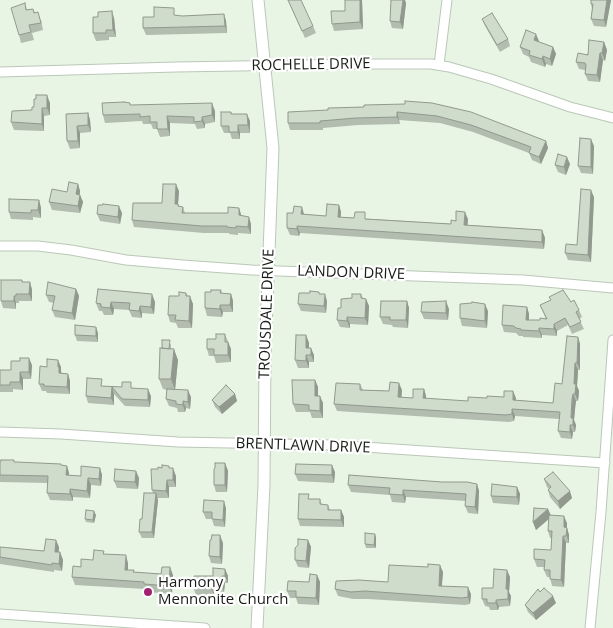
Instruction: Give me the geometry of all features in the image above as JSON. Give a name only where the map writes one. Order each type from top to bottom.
[{"type":"street","name":"TROUSDALE DRIVE","points":[[257,628],[265,444],[268,270],[273,148],[258,0]]},
{"type":"street","points":[[439,65],[448,0]]},
{"type":"street","name":"ROCHELLE DRIVE","points":[[0,72],[364,64],[439,65],[492,79],[570,107],[613,118]]},
{"type":"street","name":"LANDON DRIVE","points":[[0,246],[38,246],[138,261],[268,270],[523,280],[613,288]]},
{"type":"street","points":[[590,628],[612,387],[613,340]]},
{"type":"street","name":"BRENTLAWN DRIVE","points":[[0,432],[178,442],[397,449],[605,463]]},
{"type":"street","points":[[0,614],[205,628]]},
{"type":"building","points":[[288,0],[301,0],[313,26],[302,31]]},
{"type":"building","points":[[345,0],[360,0],[360,22],[332,24],[331,11],[345,11]]},
{"type":"building","points":[[391,0],[403,0],[400,22],[390,21]]},
{"type":"building","points":[[591,0],[607,0],[604,20],[591,19],[593,4],[591,4]]},
{"type":"building","points":[[25,3],[26,10],[33,9],[34,13],[38,12],[41,23],[29,25],[31,32],[19,35],[11,8]]},
{"type":"building","points":[[154,7],[174,8],[174,15],[182,16],[224,14],[225,26],[143,28],[143,17],[154,17]]},
{"type":"building","points":[[112,11],[113,30],[106,30],[106,33],[93,33],[93,17],[98,17],[98,12]]},
{"type":"building","points":[[492,13],[508,39],[497,45],[482,19]]},
{"type":"building","points":[[526,30],[536,34],[534,40],[553,47],[550,59],[543,56],[542,59],[529,55],[530,51],[520,47]]},
{"type":"building","points":[[589,40],[604,42],[602,53],[600,53],[597,75],[585,74],[585,63],[576,62],[578,53],[588,55]]},
{"type":"building","points":[[36,95],[47,95],[47,108],[42,108],[42,124],[11,122],[12,111],[32,110]]},
{"type":"building","points":[[405,101],[432,103],[471,112],[546,141],[539,157],[529,153],[531,147],[471,125],[437,116],[397,112],[397,117],[356,118],[320,121],[320,123],[288,123],[288,112],[364,107],[364,105],[405,104]]},
{"type":"building","points":[[102,103],[130,103],[130,105],[212,103],[212,115],[202,117],[202,121],[194,122],[194,117],[167,116],[168,129],[157,129],[157,122],[150,122],[150,116],[140,117],[140,114],[103,115]]},
{"type":"building","points":[[221,112],[247,114],[248,125],[238,125],[238,132],[229,132],[229,126],[221,126]]},
{"type":"building","points":[[88,113],[88,125],[77,126],[78,141],[67,141],[66,114]]},
{"type":"building","points":[[580,138],[591,139],[591,167],[578,166]]},
{"type":"building","points":[[558,154],[567,157],[564,167],[555,165]]},
{"type":"building","points":[[69,182],[78,184],[76,194],[80,195],[78,206],[49,202],[52,189],[67,192]]},
{"type":"building","points":[[163,184],[176,184],[175,204],[183,207],[182,213],[228,213],[228,207],[239,208],[239,215],[249,217],[248,227],[202,226],[132,220],[133,203],[162,203]]},
{"type":"building","points":[[581,189],[591,190],[588,255],[565,253],[566,244],[577,245]]},
{"type":"building","points":[[9,199],[39,200],[38,210],[31,210],[31,213],[9,212]]},
{"type":"building","points":[[327,204],[339,205],[338,217],[354,218],[355,212],[365,212],[365,219],[451,224],[451,220],[456,221],[456,211],[465,212],[464,225],[542,230],[542,242],[297,226],[297,229],[287,228],[287,213],[293,213],[294,206],[302,207],[301,214],[326,216]]},
{"type":"building","points":[[98,205],[119,206],[118,217],[97,214]]},
{"type":"building","points":[[1,280],[30,282],[29,294],[16,294],[14,301],[1,301]]},
{"type":"building","points":[[48,282],[76,289],[72,313],[52,310],[55,296],[46,295]]},
{"type":"building","points":[[98,289],[152,294],[151,307],[140,306],[139,311],[129,310],[130,303],[111,302],[110,308],[101,307],[101,304],[96,303]]},
{"type":"building","points":[[211,290],[221,290],[220,293],[231,294],[230,305],[220,305],[220,309],[205,308],[205,292],[211,292]]},
{"type":"building","points":[[563,290],[571,302],[574,300],[579,310],[576,312],[581,322],[570,327],[565,318],[554,324],[554,329],[539,328],[539,331],[521,330],[514,326],[502,325],[503,305],[527,307],[526,320],[547,319],[540,305],[551,300],[549,297]]},
{"type":"building","points":[[310,291],[325,294],[324,306],[298,304],[299,293],[310,293]]},
{"type":"building","points":[[179,292],[190,296],[189,321],[175,320],[176,315],[168,315],[169,296],[179,296]]},
{"type":"building","points":[[352,294],[361,294],[361,298],[366,299],[365,318],[347,317],[347,321],[337,320],[338,308],[341,308],[341,299],[352,298]]},
{"type":"building","points":[[381,301],[407,301],[406,320],[390,320],[390,317],[380,317]]},
{"type":"building","points":[[446,301],[446,313],[421,312],[422,302]]},
{"type":"building","points":[[472,302],[485,304],[485,321],[460,318],[460,304]]},
{"type":"building","points":[[75,325],[96,327],[96,336],[75,335]]},
{"type":"building","points":[[216,334],[225,334],[225,342],[228,342],[228,355],[214,355],[214,349],[207,349],[207,339],[216,339]]},
{"type":"building","points":[[296,335],[306,335],[306,348],[311,348],[311,355],[306,355],[306,361],[295,360]]},
{"type":"building","points":[[567,336],[578,337],[574,384],[576,384],[575,394],[573,394],[572,399],[571,418],[573,418],[573,425],[570,425],[570,432],[558,431],[560,412],[512,409],[512,414],[506,415],[334,404],[336,383],[360,384],[360,390],[389,391],[390,382],[399,383],[398,397],[413,398],[413,389],[424,389],[423,398],[468,401],[468,397],[504,397],[504,391],[513,391],[513,400],[553,403],[555,383],[562,384]]},
{"type":"building","points":[[162,340],[170,340],[169,349],[162,348]]},
{"type":"building","points":[[160,348],[174,349],[171,379],[159,379]]},
{"type":"building","points":[[20,358],[29,358],[29,372],[20,372],[20,382],[0,385],[0,370],[11,370],[11,361],[20,361]]},
{"type":"building","points":[[47,359],[58,360],[59,373],[68,374],[67,387],[39,384],[40,366],[47,367]]},
{"type":"building","points":[[87,378],[102,379],[101,386],[122,387],[122,382],[131,382],[131,388],[148,389],[148,400],[122,399],[112,387],[111,398],[86,396]]},
{"type":"building","points":[[292,380],[315,380],[315,396],[320,396],[320,411],[309,410],[309,405],[293,404]]},
{"type":"building","points":[[226,385],[235,394],[219,407],[212,400]]},
{"type":"building","points":[[167,389],[188,390],[188,402],[183,401],[183,405],[166,399]]},
{"type":"building","points":[[1,460],[61,464],[67,466],[66,475],[81,476],[81,466],[100,468],[99,479],[88,478],[87,491],[70,489],[70,494],[47,493],[48,476],[0,475]]},
{"type":"building","points":[[215,463],[225,463],[225,485],[214,485]]},
{"type":"building","points":[[296,464],[332,465],[332,475],[295,474]]},
{"type":"building","points":[[162,465],[173,468],[173,480],[167,480],[166,491],[152,490],[151,469],[162,468]]},
{"type":"building","points":[[115,469],[136,471],[135,482],[114,481]]},
{"type":"building","points":[[553,472],[570,491],[558,501],[548,490],[551,487],[544,479]]},
{"type":"building","points":[[349,475],[477,484],[475,507],[465,506],[466,494],[403,490],[403,495],[389,494],[390,488],[348,485]]},
{"type":"building","points":[[492,484],[517,487],[517,497],[491,496]]},
{"type":"building","points":[[144,493],[156,493],[152,532],[139,532]]},
{"type":"building","points":[[299,494],[309,494],[308,499],[320,499],[320,504],[328,505],[328,510],[341,510],[341,520],[298,519]]},
{"type":"building","points":[[204,500],[224,501],[223,520],[212,519],[212,512],[203,512]]},
{"type":"building","points":[[534,508],[548,509],[533,522]]},
{"type":"building","points":[[86,510],[94,511],[93,520],[85,519]]},
{"type":"building","points":[[549,515],[564,516],[564,527],[567,528],[566,536],[563,536],[561,580],[550,579],[550,570],[544,570],[545,560],[534,559],[534,549],[551,550],[552,531],[548,531]]},
{"type":"building","points":[[365,533],[375,534],[374,545],[365,544]]},
{"type":"building","points":[[212,535],[220,535],[220,557],[209,556]]},
{"type":"building","points":[[46,539],[56,540],[55,552],[60,552],[59,564],[52,563],[52,565],[0,557],[0,547],[44,551]]},
{"type":"building","points":[[298,539],[308,540],[306,561],[295,560],[295,548],[298,545]]},
{"type":"building","points":[[94,550],[104,551],[103,554],[126,555],[125,570],[134,570],[133,572],[161,574],[162,567],[170,567],[169,586],[144,584],[144,582],[72,577],[73,566],[81,567],[81,559],[93,560]]},
{"type":"building","points":[[428,564],[440,565],[439,586],[468,587],[468,597],[365,591],[351,592],[335,589],[336,581],[388,582],[389,565],[428,567]]},
{"type":"building","points":[[213,568],[225,569],[225,576],[222,576],[222,585],[211,584],[211,588],[193,587],[194,576],[213,576]]},
{"type":"building","points":[[494,569],[507,570],[506,589],[508,589],[508,599],[496,600],[496,603],[487,603],[487,599],[482,599],[482,588],[493,588]]},
{"type":"building","points":[[310,574],[317,575],[316,598],[296,597],[296,591],[287,591],[288,581],[309,582]]},
{"type":"building","points":[[544,588],[553,596],[533,613],[525,605],[538,589],[540,592]]},
{"type":"place","name":"Harmony Mennonite Church","points":[[148,592]]}]
